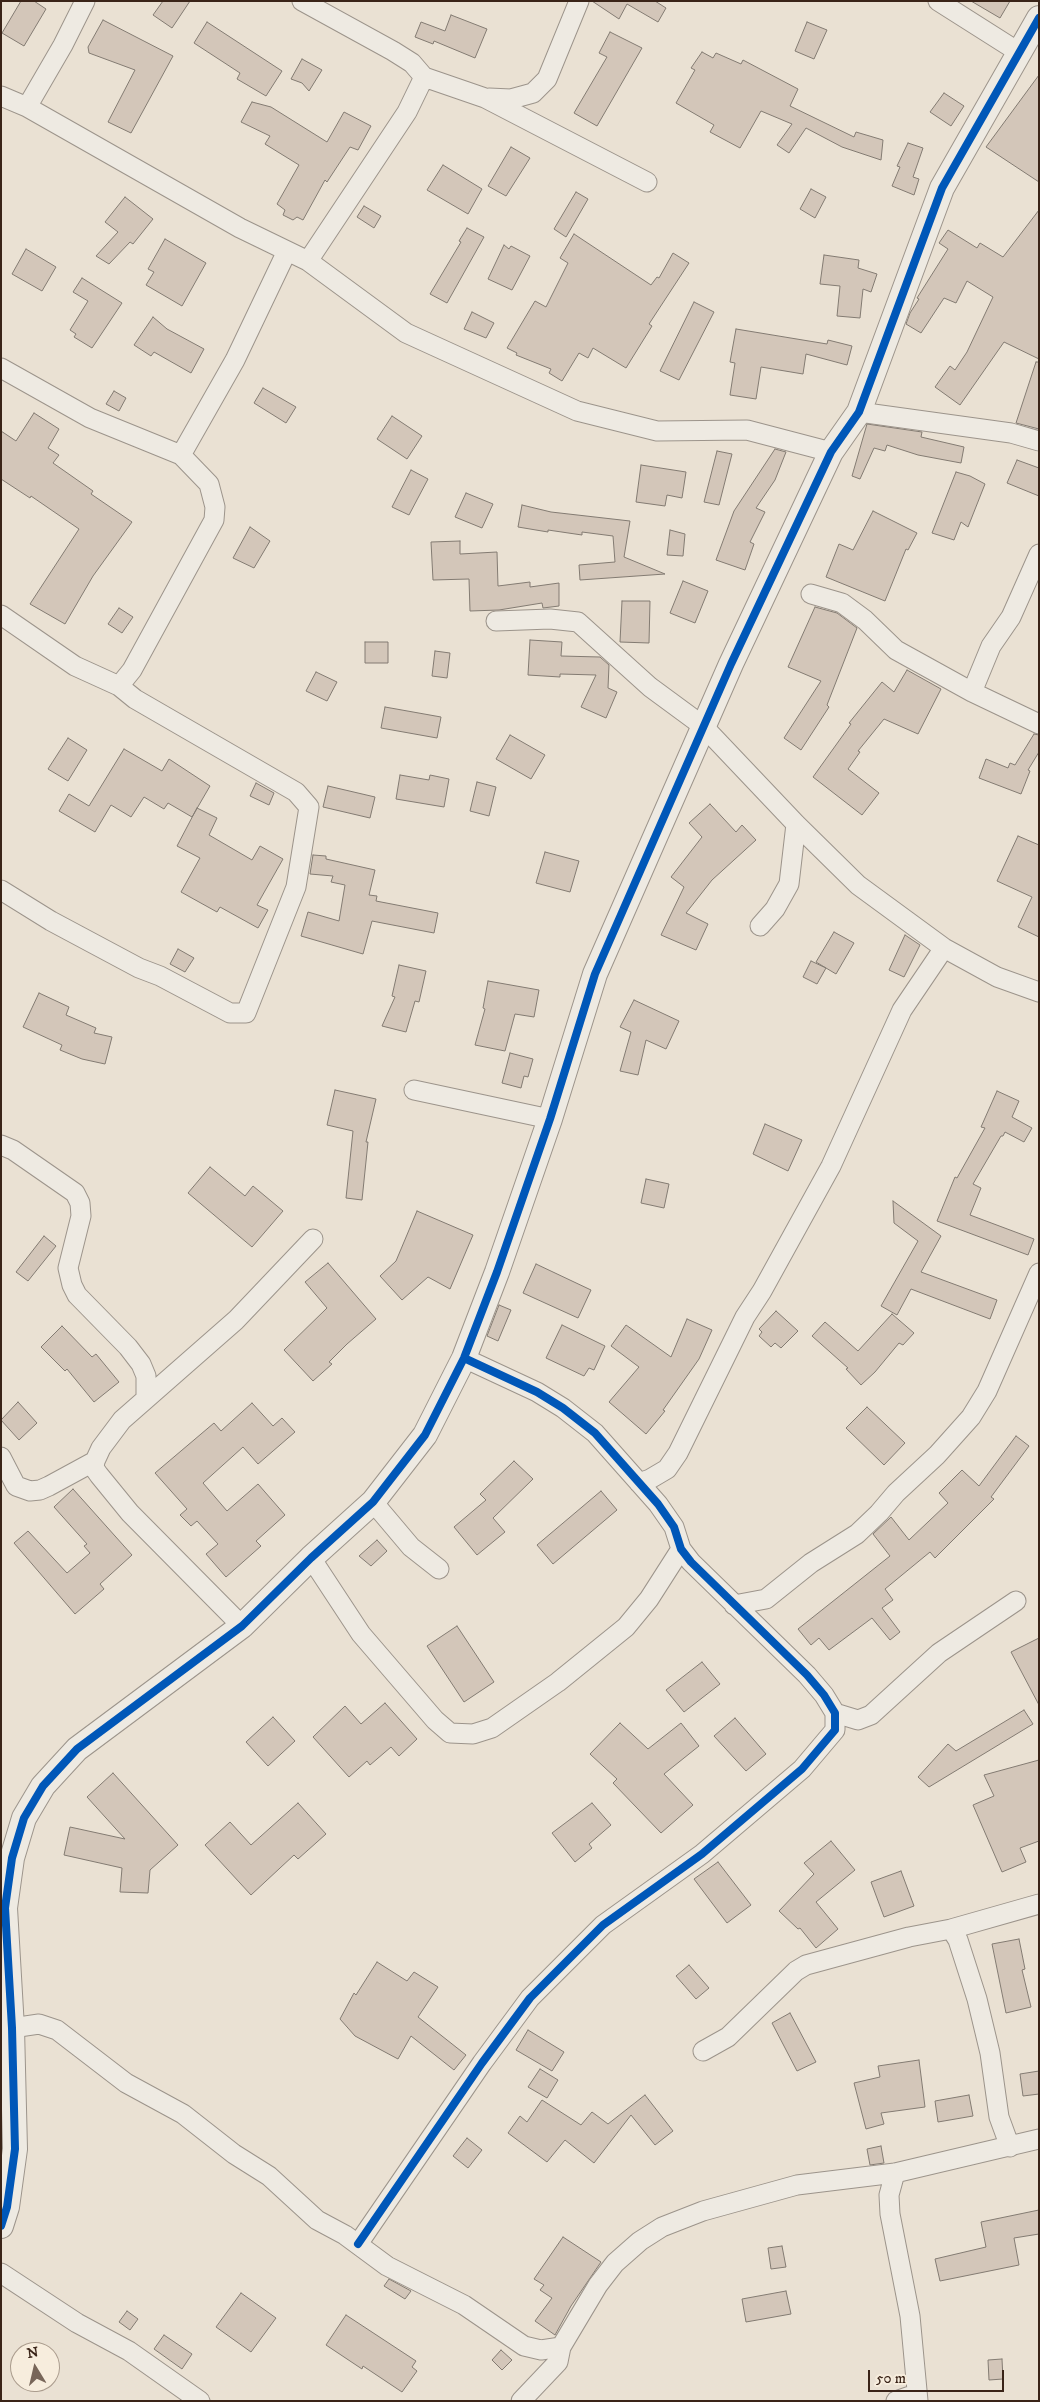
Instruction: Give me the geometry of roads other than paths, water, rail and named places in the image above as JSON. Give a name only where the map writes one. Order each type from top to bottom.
[{"type":"street","points":[[27,107],[63,45],[85,1]]},
{"type":"street","points":[[302,1],[332,9],[406,59],[424,77],[485,98],[647,182]]},
{"type":"street","points":[[485,98],[511,99],[533,94],[547,79],[579,1]]},
{"type":"street","points":[[938,1],[1020,53]]},
{"type":"street","points":[[1,2226],[7,2207],[15,2149],[12,2028],[6,1988],[5,1908],[12,1858],[24,1818],[43,1786],[76,1749],[242,1626],[311,1558],[373,1502],[425,1436],[464,1358],[550,1119],[595,974],[703,726],[831,452],[859,412],[942,188],[1039,18]]},
{"type":"street","points":[[308,261],[407,112],[424,77]]},
{"type":"street","points":[[1,96],[27,107],[240,228],[308,261],[406,333],[577,411],[657,431],[747,430],[831,452]]},
{"type":"street","points":[[181,455],[235,360],[287,251]]},
{"type":"street","points":[[1,368],[90,418],[181,455],[209,484],[215,507],[214,520],[132,670],[119,686]]},
{"type":"street","points":[[859,412],[1011,433],[1039,441]]},
{"type":"street","points":[[972,692],[991,646],[1010,617],[1039,554]]},
{"type":"street","points":[[811,594],[842,603],[865,620],[896,650],[972,692],[1039,724]]},
{"type":"street","points":[[1,615],[75,666],[119,686],[135,699],[296,792],[309,807],[296,887],[253,1001],[246,1014],[230,1013],[160,976],[139,968],[50,921],[1,890]]},
{"type":"street","points":[[496,621],[550,619],[578,622],[650,687],[703,726],[796,824],[858,885],[944,948],[997,977],[1039,992]]},
{"type":"street","points":[[760,926],[774,909],[789,884],[796,824]]},
{"type":"street","points":[[639,1483],[650,1479],[667,1468],[678,1453],[745,1317],[762,1291],[831,1166],[902,1010],[944,948]]},
{"type":"street","points":[[414,1090],[550,1119]]},
{"type":"street","points":[[1,1144],[20,1154],[75,1193],[80,1203],[81,1216],[68,1268],[72,1285],[77,1295],[128,1347],[141,1364],[146,1376],[146,1398]]},
{"type":"street","points":[[242,1626],[130,1513],[94,1468],[94,1461],[101,1448],[122,1420],[236,1320],[313,1239]]},
{"type":"street","points":[[734,1605],[766,1599],[811,1563],[857,1534],[896,1493],[937,1455],[971,1416],[987,1390],[1039,1274]]},
{"type":"street","points":[[358,2244],[482,2062],[530,1998],[603,1925],[702,1854],[802,1769],[835,1730],[835,1713],[807,1675],[734,1605],[681,1549],[674,1527],[658,1504],[595,1433],[563,1408],[537,1392],[464,1358]]},
{"type":"street","points":[[1,1457],[16,1486],[30,1490],[40,1490],[49,1486],[94,1461]]},
{"type":"street","points":[[373,1502],[411,1547],[439,1569]]},
{"type":"street","points":[[311,1558],[361,1634],[435,1720],[450,1733],[473,1734],[492,1728],[558,1682],[626,1627],[649,1599],[681,1549]]},
{"type":"street","points":[[835,1713],[858,1720],[872,1715],[939,1653],[1016,1601]]},
{"type":"street","points":[[703,2052],[728,2037],[796,1971],[806,1965],[909,1937],[951,1929],[1039,1904]]},
{"type":"street","points":[[951,1929],[958,1940],[977,1999],[990,2053],[999,2117],[1010,2147]]},
{"type":"street","points":[[12,2028],[39,2024],[57,2030],[126,2083],[183,2114],[234,2154],[269,2176],[317,2220],[358,2244],[387,2266],[464,2305],[524,2346],[541,2350],[561,2346]]},
{"type":"street","points":[[521,2401],[558,2362],[561,2346],[598,2285],[615,2263],[640,2241],[662,2227],[703,2211],[797,2185],[895,2173],[1039,2139]]},
{"type":"street","points":[[895,2173],[889,2195],[890,2214],[910,2316],[917,2397],[896,2401]]},
{"type":"street","points":[[1,2273],[77,2323],[129,2351],[200,2401]]}]
